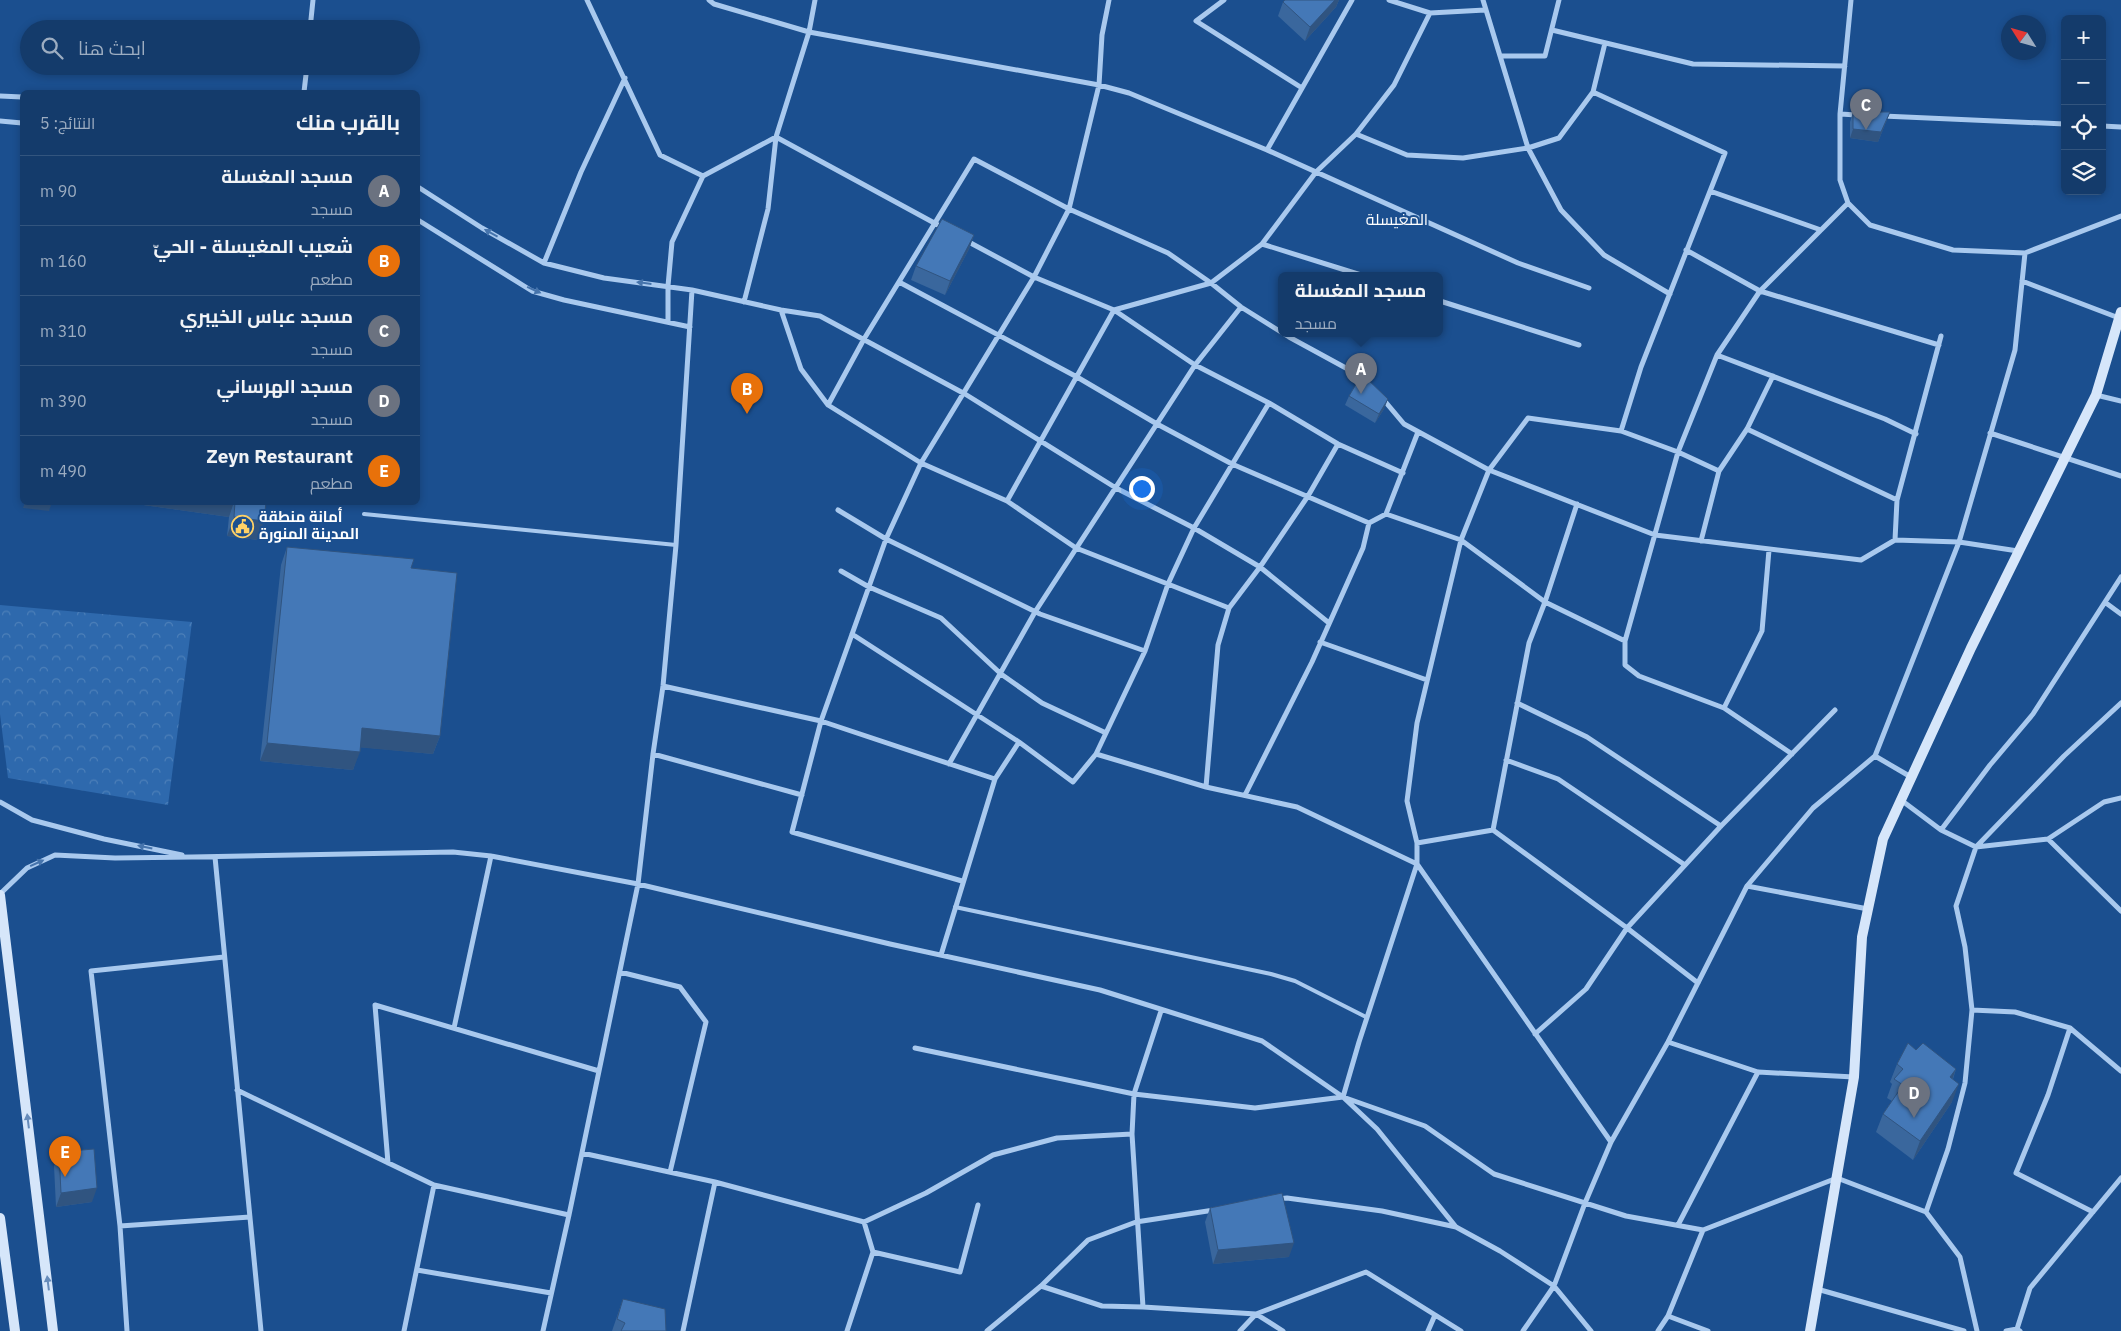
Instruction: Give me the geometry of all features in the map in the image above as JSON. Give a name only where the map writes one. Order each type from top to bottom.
[{"type":"main road","points":[[1810,1331],[1854,1077],[1862,937],[1883,839],[1911,776],[2096,395],[2120,315]]},
{"type":"main road","points":[[0,894],[54,1331]]},
{"type":"main road","points":[[0,1218],[15,1331]]},
{"type":"street","points":[[311,20],[313,0]]},
{"type":"street","points":[[587,0],[660,155],[703,176]]},
{"type":"street","points":[[709,0],[714,4],[809,32],[1098,85],[1129,93],[1267,150],[1518,263],[1589,288]]},
{"type":"street","points":[[744,302],[768,209],[776,137],[809,32],[815,0]]},
{"type":"street","points":[[962,881],[792,832],[821,721],[886,539],[921,463],[965,394],[1034,277],[1069,209],[1098,85],[1102,34],[1109,0]]},
{"type":"street","points":[[1224,0],[1196,21],[1302,88]]},
{"type":"street","points":[[1267,150],[1352,0]]},
{"type":"street","points":[[1389,0],[1430,13],[1485,10]]},
{"type":"street","points":[[1483,0],[1528,148],[1561,210],[1604,255],[1670,294]]},
{"type":"street","points":[[1500,56],[1545,56],[1559,0]]},
{"type":"street","points":[[1851,0],[1840,114],[1840,180],[1848,203],[1870,225],[1953,250],[2025,253],[2121,216]]},
{"type":"street","points":[[1007,501],[1114,310],[1211,283],[1262,244],[1316,172],[1356,134],[1394,85],[1430,13]]},
{"type":"street","points":[[1552,30],[1693,64],[1845,66]]},
{"type":"street","points":[[1356,134],[1407,155],[1463,158],[1528,148],[1558,138],[1593,92],[1605,43]]},
{"type":"street","points":[[304,90],[306,75]]},
{"type":"street","points":[[544,263],[581,172],[625,78]]},
{"type":"street","points":[[1593,92],[1725,153],[1641,367],[1621,431]]},
{"type":"street","points":[[0,96],[20,98]]},
{"type":"street","points":[[1840,114],[1860,115]]},
{"type":"street","points":[[1880,116],[2061,124]]},
{"type":"street","points":[[0,121],[20,123]]},
{"type":"street","points":[[2106,126],[2121,127]]},
{"type":"street","points":[[668,322],[668,286],[672,242],[703,176],[776,137]]},
{"type":"street","points":[[776,137],[944,228]]},
{"type":"street","points":[[828,404],[864,339],[974,159],[1069,209],[1168,253],[1241,307],[1278,330]]},
{"type":"street","points":[[420,188],[482,228],[544,263],[604,278],[692,290],[780,310],[820,316],[965,394],[1116,488],[1194,528],[1260,567],[1329,623]]},
{"type":"street","points":[[1710,191],[1821,230]]},
{"type":"street","points":[[1792,754],[1724,708],[1639,676],[1624,665],[1625,641],[1678,452],[1717,356],[1760,291],[1848,203]]},
{"type":"street","points":[[420,221],[532,291],[564,300],[690,327]]},
{"type":"street","points":[[960,237],[1034,277],[1114,310],[1195,365],[1269,404],[1338,444],[1403,473]]},
{"type":"street","points":[[1262,244],[1351,272]]},
{"type":"street","points":[[1686,250],[1760,291],[1939,345]]},
{"type":"street","points":[[1523,1331],[1554,1286],[1585,1203],[1611,1142],[1668,1042],[1747,886],[1813,808],[1875,756],[1959,542],[2014,350],[2025,253]]},
{"type":"street","points":[[2022,281],[2120,315]]},
{"type":"street","points":[[899,282],[1077,377],[1157,424],[1232,464],[1369,523]]},
{"type":"street","points":[[542,1331],[569,1215],[638,884],[663,686],[676,545],[692,290]]},
{"type":"street","points":[[1443,302],[1578,346]]},
{"type":"street","points":[[949,764],[1035,612],[1195,365],[1241,307]]},
{"type":"street","points":[[780,310],[801,369],[828,404],[921,463],[1007,501],[1076,548],[1229,608]]},
{"type":"street","points":[[1895,540],[1897,500],[1941,336]]},
{"type":"street","points":[[1289,337],[1366,379],[1372,386]]},
{"type":"street","points":[[1717,356],[1885,418],[1916,434]]},
{"type":"street","points":[[1701,540],[1719,471],[1746,429],[1773,376]]},
{"type":"street","points":[[1378,394],[1404,424],[1489,470],[1655,535],[1861,560],[1895,540],[1959,542],[2019,551]]},
{"type":"street","points":[[2096,395],[2121,401]]},
{"type":"street","points":[[852,634],[1019,742],[1074,782],[1096,754],[1145,651],[1168,584],[1194,528],[1269,404]]},
{"type":"street","points":[[1343,1096],[1366,1017],[1417,864],[1417,843],[1407,800],[1417,723],[1461,540],[1489,470],[1528,418],[1621,431],[1678,452],[1719,471]]},
{"type":"street","points":[[1746,429],[1897,500]]},
{"type":"street","points":[[1244,795],[1329,623],[1363,548],[1369,523],[1386,514],[1418,432]]},
{"type":"street","points":[[1990,433],[2121,476]]},
{"type":"street","points":[[1206,787],[1218,645],[1229,608],[1260,567],[1308,496],[1338,444]]},
{"type":"street","points":[[1492,830],[1529,643],[1545,602],[1577,504]]},
{"type":"street","points":[[838,510],[886,539],[1035,612],[1145,651]]},
{"type":"street","points":[[1386,514],[1461,540],[1545,602],[1625,641]]},
{"type":"street","points":[[1724,708],[1762,631],[1769,550]]},
{"type":"street","points":[[841,571],[869,587],[940,618],[1001,674],[1042,703],[1106,732]]},
{"type":"street","points":[[1941,830],[1990,765],[2033,714],[2121,578]]},
{"type":"street","points":[[2106,603],[2121,614]]},
{"type":"street","points":[[1320,642],[1427,680]]},
{"type":"street","points":[[663,686],[821,721],[995,779]]},
{"type":"street","points":[[1518,703],[1587,736],[1721,826]]},
{"type":"street","points":[[1926,1212],[1948,1149],[1965,1083],[1972,1010],[1965,947],[1956,906],[1976,847],[2064,756],[2121,703]]},
{"type":"street","points":[[1536,1034],[1586,989],[1627,928],[1721,826],[1835,710]]},
{"type":"street","points":[[941,955],[962,881],[995,779],[1019,742]]},
{"type":"street","points":[[653,754],[802,795]]},
{"type":"street","points":[[1096,754],[1206,787],[1297,807],[1417,864],[1611,1142]]},
{"type":"street","points":[[1875,756],[1911,776]]},
{"type":"street","points":[[1506,760],[1558,779],[1685,865]]},
{"type":"street","points":[[1901,800],[1941,830],[1976,847],[2048,840],[2104,802],[2121,798]]},
{"type":"street","points":[[0,802],[32,820],[104,839],[192,857]]},
{"type":"street","points":[[1417,843],[1492,830],[1627,928],[1698,983]]},
{"type":"street","points":[[2048,840],[2121,911]]},
{"type":"street","points":[[0,894],[27,868],[55,855],[115,858],[453,852],[491,856],[638,884],[1100,990],[1262,1041],[1343,1096],[1377,1129],[1456,1227]]},
{"type":"street","points":[[454,1028],[491,856]]},
{"type":"street","points":[[215,857],[261,1331]]},
{"type":"street","points":[[1747,886],[1868,909]]},
{"type":"street","points":[[127,1331],[120,1226],[91,971],[224,957]]},
{"type":"street","points":[[620,972],[680,987],[706,1022],[670,1172]]},
{"type":"street","points":[[388,1163],[375,1005],[599,1071]]},
{"type":"street","points":[[1142,1307],[1132,1134],[1134,1094],[1161,1010]]},
{"type":"street","points":[[1972,1010],[2015,1012],[2070,1028],[2121,1071]]},
{"type":"street","points":[[2070,1028],[2048,1095],[2016,1173],[2093,1212]]},
{"type":"street","points":[[1668,1042],[1758,1072],[1854,1077]]},
{"type":"street","points":[[915,1048],[1134,1094],[1256,1108],[1343,1096],[1425,1126],[1494,1174],[1626,1216],[1703,1230],[1837,1178],[1926,1212],[1960,1257],[1977,1331]]},
{"type":"street","points":[[1678,1225],[1758,1072]]},
{"type":"street","points":[[237,1090],[434,1185],[569,1215]]},
{"type":"street","points":[[582,1153],[715,1182],[864,1222],[926,1193],[993,1155],[1056,1138],[1132,1134]]},
{"type":"street","points":[[2006,1331],[2019,1330],[2030,1288],[2121,1178]]},
{"type":"street","points":[[683,1331],[715,1182]]},
{"type":"street","points":[[404,1331],[434,1185]]},
{"type":"street","points":[[1268,1201],[1287,1198],[1306,1200],[1382,1211],[1456,1227],[1500,1250],[1554,1286],[1591,1331]]},
{"type":"street","points":[[874,1252],[960,1272],[978,1205]]},
{"type":"street","points":[[986,1331],[1041,1286],[1088,1240],[1136,1222],[1220,1209]]},
{"type":"street","points":[[120,1226],[250,1217]]},
{"type":"street","points":[[848,1331],[874,1252],[864,1222]]},
{"type":"street","points":[[1658,1331],[1668,1316],[1703,1230]]},
{"type":"street","points":[[417,1270],[551,1293]]},
{"type":"street","points":[[1041,1286],[1102,1306],[1256,1314],[1366,1272],[1461,1331]]},
{"type":"street","points":[[1817,1289],[1964,1331]]},
{"type":"street","points":[[1240,1331],[1256,1314]]},
{"type":"street","points":[[1256,1314],[1283,1331]]},
{"type":"street","points":[[1428,1331],[1435,1315]]},
{"type":"street","points":[[1668,1316],[1708,1331]]},
{"type":"lane","points":[[364,514],[676,545]]},
{"type":"lane","points":[[955,907],[1271,974],[1295,981],[1366,1017]]},
{"type":"green space","points":[[0,605],[192,622],[168,805],[8,778],[0,714]]},
{"type":"building","points":[[1285,0],[1335,0],[1310,27],[1283,2]]},
{"type":"building","points":[[1853,112],[1890,112],[1881,132],[1853,129]]},
{"type":"building","points":[[942,219],[974,235],[950,281],[916,266]]},
{"type":"building","points":[[1362,374],[1388,399],[1379,414],[1349,396]]},
{"type":"building","points":[[235,505],[266,505],[264,521],[234,517]]},
{"type":"building","points":[[287,547],[414,559],[411,568],[457,573],[440,736],[362,728],[360,752],[267,743]]},
{"type":"building","points":[[1908,1043],[1916,1050],[1923,1043],[1956,1069],[1950,1077],[1959,1084],[1920,1141],[1883,1114],[1903,1085],[1894,1079],[1903,1069],[1897,1064]]},
{"type":"building","points":[[94,1149],[97,1188],[61,1193],[59,1152]]},
{"type":"building","points":[[1282,1193],[1294,1243],[1218,1250],[1210,1208]]},
{"type":"building","points":[[623,1299],[665,1309],[666,1331],[621,1331],[625,1323],[617,1319]]},
{"type":"place","name":"مسجد عباس الخيبري","points":[[1866,130]]},
{"type":"place","name":"مسجد المغسلة","points":[[1361,394]]},
{"type":"place","name":"شعيب المغيسلة - الحيّ","points":[[747,414]]},
{"type":"place","name":"أمانة منطقة المدينة المنورة","points":[[243,526]]},
{"type":"place","name":"مسجد الهرساني","points":[[1914,1118]]},
{"type":"place","name":"Zeyn Restaurant","points":[[65,1177]]},
{"type":"district","name":"المغيسلة","points":[[1397,219]]}]
